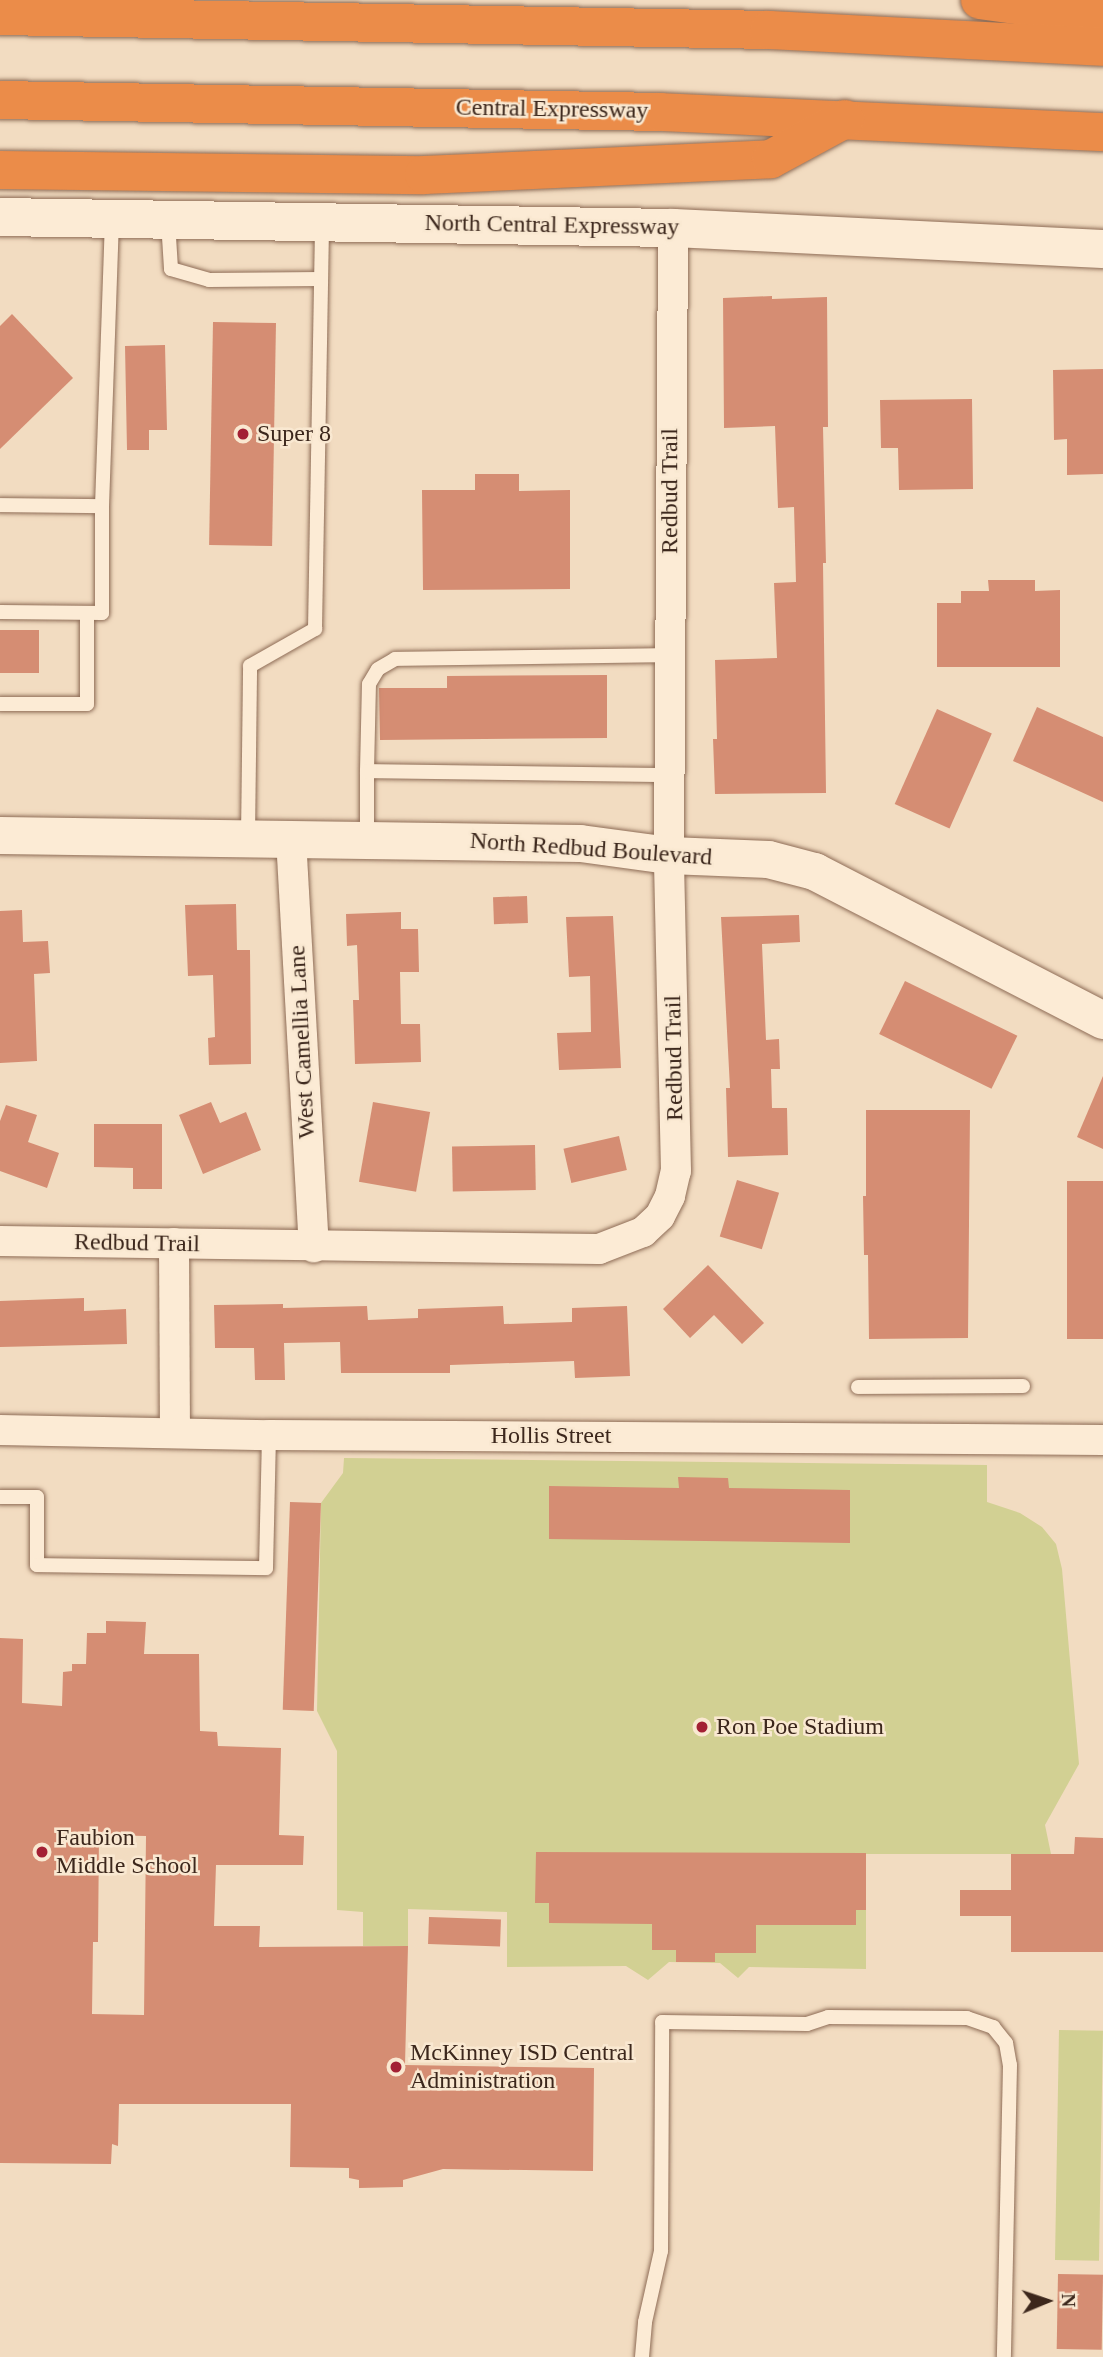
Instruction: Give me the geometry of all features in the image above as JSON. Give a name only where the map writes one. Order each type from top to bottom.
[{"type":"highway","points":[[980,0],[1103,17]]},
{"type":"highway","points":[[0,16],[769,30],[1103,47]]},
{"type":"highway","name":"Central Expressway","points":[[0,100],[541,108],[1103,132]]},
{"type":"highway","points":[[0,170],[424,175],[771,159],[845,119]]},
{"type":"main road","name":"North Central Expressway","points":[[0,217],[673,228],[1103,249]]},
{"type":"street","name":"Redbud Trail","points":[[0,1241],[600,1249],[643,1231],[660,1216],[670,1196],[676,1171],[669,855],[673,228]]},
{"type":"street","name":"North Redbud Boulevard","points":[[0,835],[580,843],[669,855],[768,859],[814,871],[1103,1020]]},
{"type":"street","name":"West Camellia Lane","points":[[291,838],[314,1247]]},
{"type":"street","points":[[174,1243],[175,1432]]},
{"type":"street","name":"Hollis Street","points":[[0,1430],[269,1435],[1103,1440]]},
{"type":"lane","points":[[0,612],[102,613],[102,506],[112,219]]},
{"type":"lane","points":[[167,219],[171,270],[209,280],[321,279]]},
{"type":"lane","points":[[248,838],[250,666],[315,629],[322,222]]},
{"type":"lane","points":[[0,505],[102,506]]},
{"type":"lane","points":[[0,704],[87,704],[87,612]]},
{"type":"lane","points":[[367,839],[369,684],[377,669],[395,659],[669,655]]},
{"type":"lane","points":[[367,771],[669,775]]},
{"type":"lane","points":[[858,1387],[1023,1386]]},
{"type":"lane","points":[[0,1497],[37,1497],[37,1565],[266,1568],[269,1435]]},
{"type":"lane","points":[[642,2357],[645,2322],[661,2251],[662,2022],[807,2024],[828,2017],[967,2018],[993,2027],[1006,2043],[1010,2065],[1004,2357]]},
{"type":"shaded area","name":"Ron Poe Stadium","points":[[344,1458],[987,1465],[987,1502],[1020,1513],[1042,1527],[1056,1544],[1062,1569],[1079,1764],[1045,1825],[1051,1854],[866,1854],[866,1969],[749,1967],[738,1978],[720,1963],[669,1962],[648,1980],[626,1966],[507,1967],[507,1912],[408,1909],[408,1946],[363,1946],[363,1912],[337,1910],[337,1751],[317,1711],[321,1503],[343,1473]]},
{"type":"shaded area","points":[[1059,2030],[1103,2031],[1099,2261],[1055,2260]]},
{"type":"building","points":[[772,296],[772,299],[827,297],[828,427],[823,427],[826,793],[715,794],[715,660],[777,658],[774,583],[796,582],[794,507],[778,508],[775,426],[724,428],[723,298]]},
{"type":"building","points":[[12,314],[73,378],[0,449],[0,326]]},
{"type":"building","name":"Super 8","points":[[213,322],[276,323],[272,546],[209,545]]},
{"type":"building","points":[[165,345],[167,430],[149,430],[149,450],[127,450],[125,346]]},
{"type":"building","points":[[1103,369],[1103,474],[1067,475],[1067,439],[1054,440],[1053,370]]},
{"type":"building","points":[[972,399],[973,489],[899,490],[898,448],[881,448],[880,400]]},
{"type":"building","points":[[475,474],[519,474],[519,491],[570,490],[570,589],[423,590],[422,490],[475,490]]},
{"type":"building","points":[[988,580],[1035,580],[1035,591],[1060,590],[1060,667],[937,667],[937,603],[961,603],[961,591],[989,591]]},
{"type":"building","points":[[0,630],[39,630],[39,673],[0,673]]},
{"type":"building","points":[[607,675],[607,738],[380,740],[379,688],[447,688],[447,676]]},
{"type":"building","points":[[1037,707],[1103,737],[1103,802],[1013,761]]},
{"type":"building","points":[[937,709],[992,733],[950,828],[895,804]]},
{"type":"building","points":[[527,896],[528,923],[494,924],[493,897]]},
{"type":"building","points":[[236,904],[237,950],[250,950],[251,1064],[209,1065],[208,1038],[215,1037],[213,975],[188,976],[185,905]]},
{"type":"building","points":[[22,910],[23,942],[48,941],[50,973],[34,974],[37,1061],[0,1063],[0,911]]},
{"type":"building","points":[[401,912],[401,929],[418,929],[419,972],[400,972],[401,1024],[420,1024],[421,1062],[355,1064],[353,1000],[359,1000],[357,945],[347,946],[346,914]]},
{"type":"building","points":[[799,915],[800,942],[762,944],[766,1040],[779,1039],[780,1069],[771,1069],[772,1108],[787,1108],[788,1155],[728,1157],[726,1088],[730,1088],[721,917]]},
{"type":"building","points":[[613,916],[621,1068],[559,1070],[557,1033],[591,1032],[590,976],[569,977],[566,917]]},
{"type":"building","points":[[905,981],[1017,1036],[991,1089],[879,1034]]},
{"type":"building","points":[[1103,1076],[1103,1149],[1077,1137]]},
{"type":"building","points":[[211,1102],[220,1123],[246,1112],[261,1150],[203,1174],[179,1115]]},
{"type":"building","points":[[373,1102],[430,1112],[416,1192],[359,1182]]},
{"type":"building","points":[[6,1105],[37,1115],[28,1142],[59,1153],[47,1188],[0,1171],[0,1121]]},
{"type":"building","points":[[866,1110],[970,1110],[968,1338],[869,1339],[868,1255],[864,1255],[863,1196],[866,1196]]},
{"type":"building","points":[[94,1124],[162,1124],[162,1189],[133,1189],[133,1168],[94,1167]]},
{"type":"building","points":[[619,1136],[627,1170],[571,1183],[563,1149]]},
{"type":"building","points":[[535,1145],[536,1190],[453,1191],[452,1146]]},
{"type":"building","points":[[737,1180],[779,1193],[762,1249],[720,1236]]},
{"type":"building","points":[[1067,1181],[1103,1181],[1103,1339],[1067,1339]]},
{"type":"building","points":[[708,1265],[764,1323],[742,1344],[714,1315],[690,1338],[663,1309]]},
{"type":"building","points":[[84,1298],[84,1311],[126,1309],[127,1344],[0,1347],[0,1301]]},
{"type":"building","points":[[283,1304],[283,1308],[367,1306],[368,1320],[418,1318],[418,1309],[503,1306],[504,1324],[572,1322],[572,1308],[627,1306],[630,1376],[575,1378],[574,1361],[450,1365],[450,1373],[341,1373],[340,1342],[284,1343],[285,1380],[255,1380],[254,1348],[215,1348],[214,1305]]},
{"type":"building","points":[[678,1477],[728,1478],[729,1488],[850,1490],[850,1543],[549,1539],[549,1486],[679,1488]]},
{"type":"building","points":[[290,1502],[321,1503],[314,1711],[283,1710]]},
{"type":"building","name":"Faubion Middle School","points":[[106,1621],[146,1622],[144,1654],[199,1654],[200,1731],[217,1732],[218,1746],[281,1748],[279,1835],[304,1836],[303,1865],[216,1865],[214,1926],[260,1926],[259,1947],[408,1946],[405,2065],[594,2068],[593,2171],[443,2169],[403,2180],[403,2187],[359,2188],[359,2180],[349,2178],[349,2168],[290,2167],[291,2104],[119,2104],[118,2146],[112,2144],[111,2164],[0,2163],[0,1638],[23,1639],[22,1703],[62,1706],[63,1672],[72,1671],[72,1664],[86,1664],[87,1633],[106,1633]],"holes":[[[99,1835],[146,1836],[144,2015],[92,2014],[93,1942],[98,1942]]]},
{"type":"building","points":[[1075,1837],[1103,1838],[1103,1952],[1011,1952],[1011,1916],[960,1916],[960,1890],[1011,1890],[1011,1854],[1074,1854]]},
{"type":"building","points":[[536,1852],[866,1853],[866,1910],[856,1910],[856,1925],[756,1925],[756,1953],[715,1953],[715,1962],[676,1962],[676,1950],[652,1950],[652,1924],[549,1923],[549,1903],[535,1903]]},
{"type":"building","points":[[429,1917],[501,1920],[500,1946],[428,1944]]},
{"type":"building","points":[[1058,2274],[1103,2275],[1102,2350],[1057,2349]]},
{"type":"place","name":"Super 8","points":[[243,434]]},
{"type":"place","name":"Ron Poe Stadium","points":[[702,1727]]},
{"type":"place","name":"Faubion Middle School","points":[[42,1852]]},
{"type":"place","name":"McKinney ISD Central Administration","points":[[396,2067]]}]
